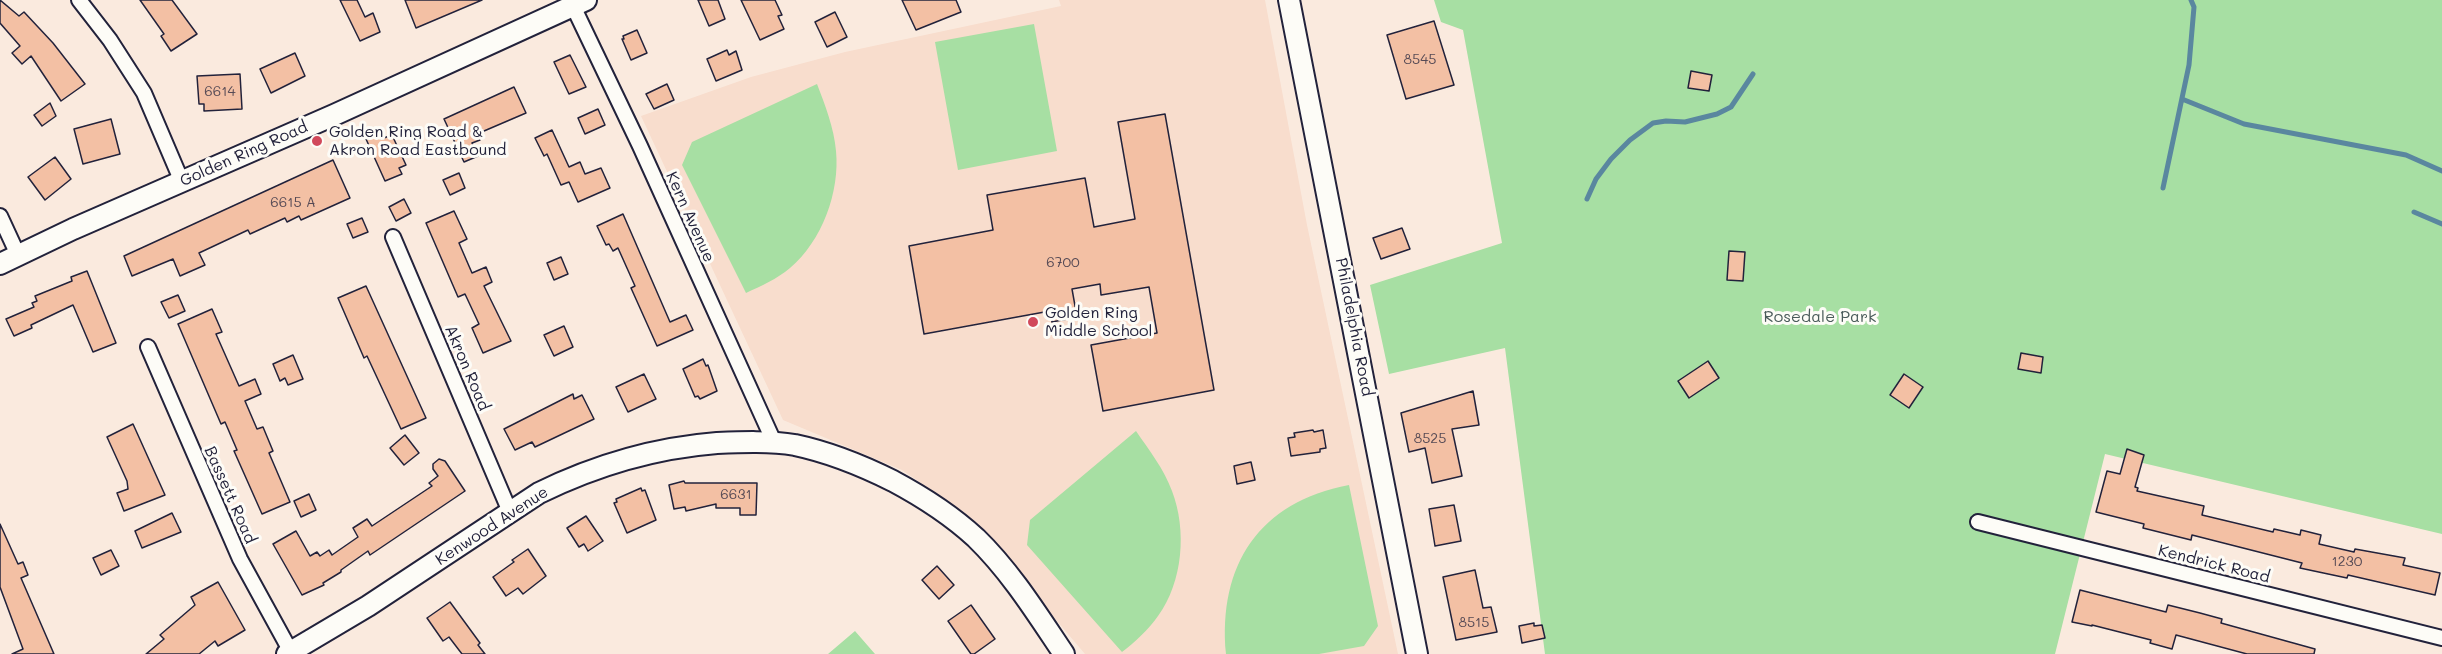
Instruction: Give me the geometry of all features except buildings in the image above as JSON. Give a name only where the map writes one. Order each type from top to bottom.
[{"type":"main road","name":"Philadelphia Road","points":[[1288,0],[1418,654]]},
{"type":"main road","name":"Golden Ring Road","points":[[0,264],[580,3]]},
{"type":"main road","name":"Kenwood Avenue","points":[[289,653],[368,606],[510,512],[564,481],[613,461],[635,455],[691,445],[774,442],[828,455],[878,473],[947,513],[996,560],[1064,654]]},
{"type":"street","points":[[79,0],[110,40],[144,93],[182,182]]},
{"type":"street","name":"Kern Avenue","points":[[580,3],[640,146],[774,442]]},
{"type":"street","points":[[0,216],[18,255]]},
{"type":"street","name":"Akron Road","points":[[393,237],[510,512]]},
{"type":"street","name":"Bassett Road","points":[[148,347],[240,559],[289,653]]},
{"type":"street","name":"Kendrick Road","points":[[1978,522],[2442,638]]},
{"type":"shaded area","name":"Golden Ring Middle School","points":[[1059,0],[1265,0],[1307,225],[1398,654],[1085,654],[965,513],[902,470],[783,420],[641,116],[751,77],[845,52],[1061,6]]},
{"type":"green space","name":"Rosedale Park","points":[[1434,0],[2442,0],[2442,534],[2105,454],[2055,654],[1545,654],[1505,348],[1389,374],[1370,285],[1502,243],[1463,30],[1441,22]]},
{"type":"green space","points":[[1034,24],[1057,151],[958,170],[935,42]]},
{"type":"green space","points":[[817,84],[835,142],[836,167],[832,199],[820,230],[801,257],[774,279],[746,293],[682,165],[692,142]]},
{"type":"green space","points":[[1136,431],[1161,467],[1172,491],[1180,522],[1180,555],[1173,588],[1158,616],[1122,652],[1027,545],[1030,520]]},
{"type":"green space","points":[[1349,485],[1378,626],[1364,646],[1319,654],[1226,654],[1225,622],[1229,592],[1238,566],[1251,542],[1268,522],[1291,506],[1318,493]]},
{"type":"green space","points":[[855,631],[875,654],[828,654]]},
{"type":"waterway","points":[[2163,188],[2189,65],[2194,7],[2191,0]]},
{"type":"waterway","points":[[1587,199],[1596,179],[1611,159],[1630,140],[1653,123],[1685,122],[1717,114],[1731,107],[1753,74]]},
{"type":"waterway","points":[[2182,99],[2244,124],[2406,155],[2442,171]]},
{"type":"waterway","points":[[2414,212],[2442,224]]},
{"type":"place","name":"Golden Ring Road & Akron Road Eastbound","points":[[317,141]]},
{"type":"place","name":"Golden Ring Middle School","points":[[1033,322]]}]
